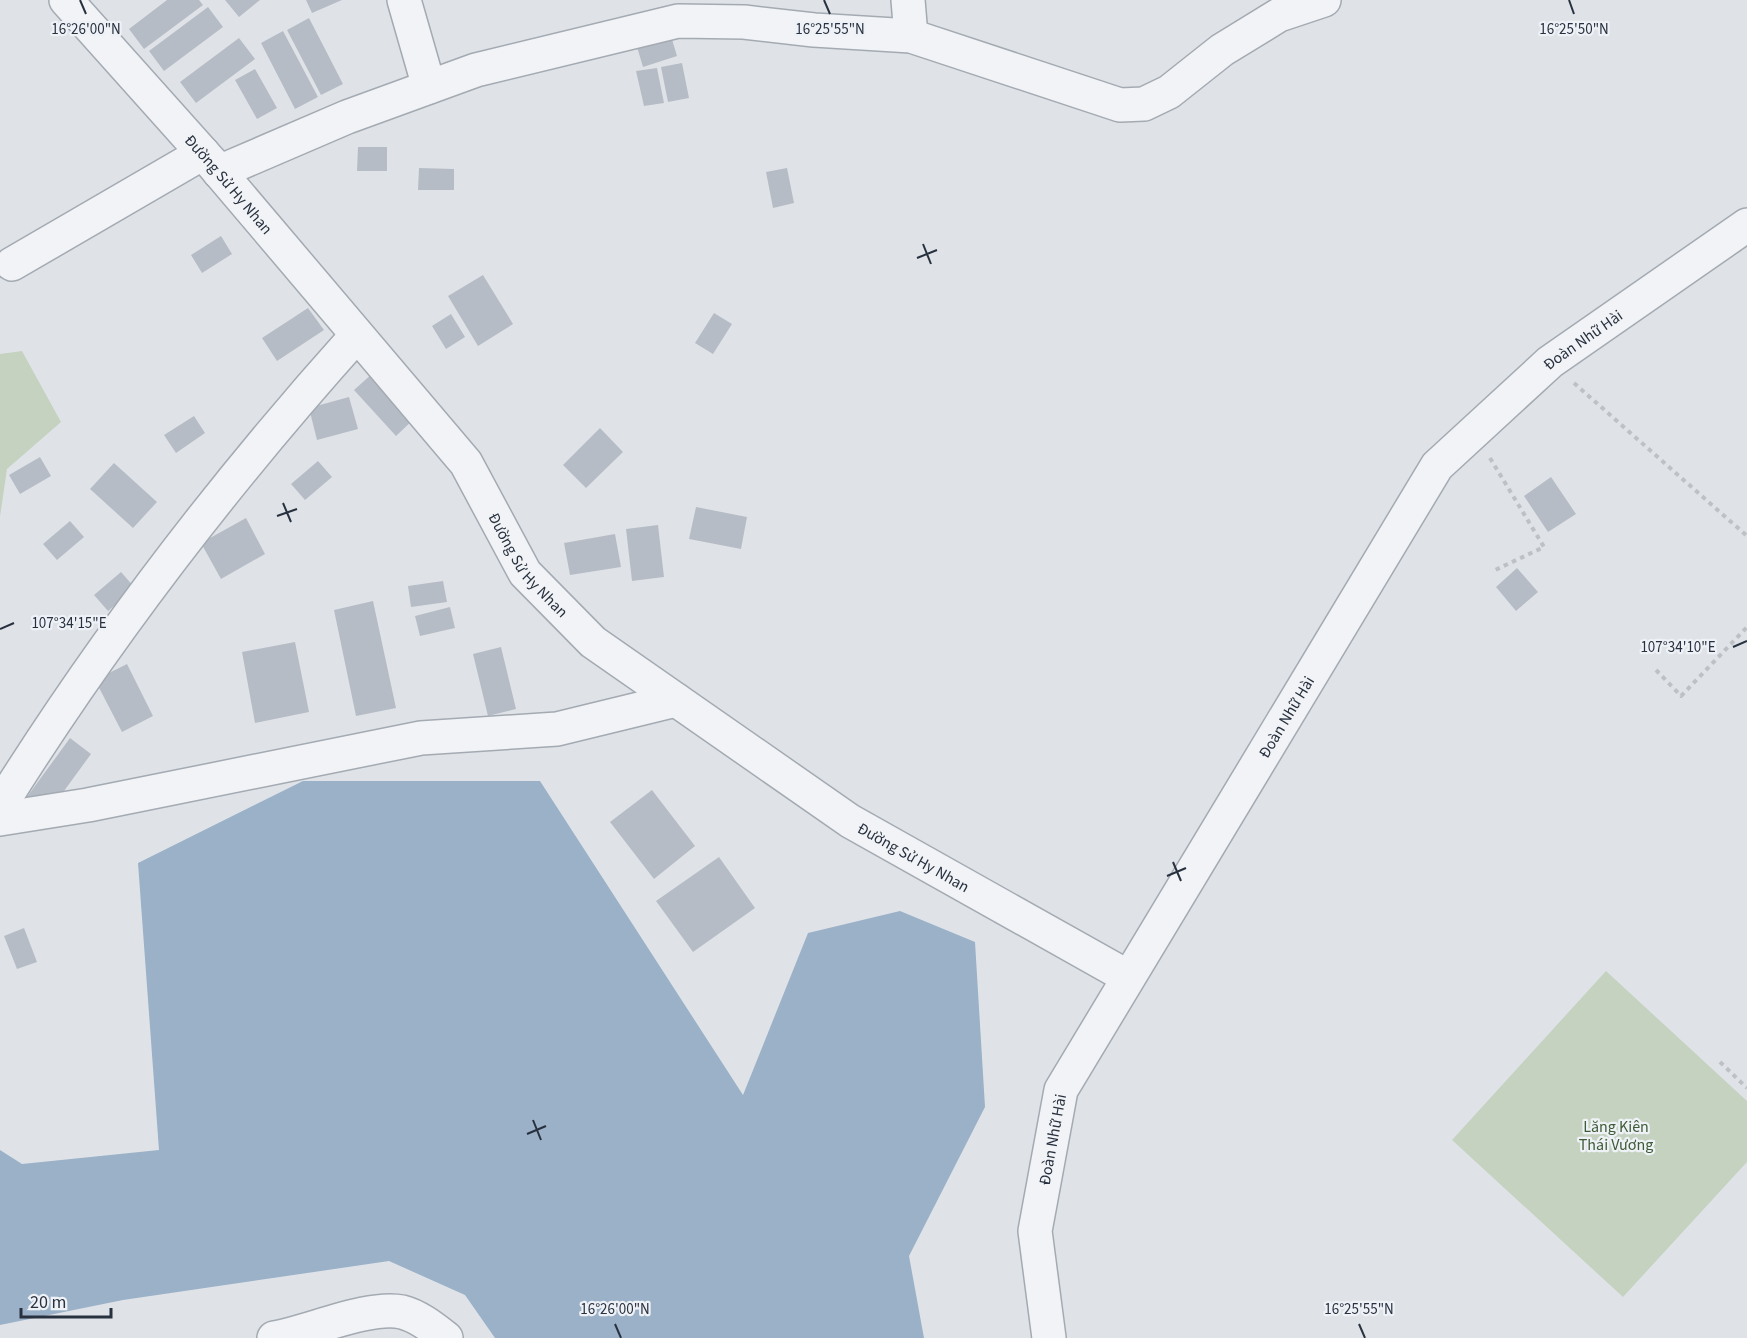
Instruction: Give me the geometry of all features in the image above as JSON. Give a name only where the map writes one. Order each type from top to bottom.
[{"type":"street","name":"Đường Sử Hy Nhan","points":[[66,0],[211,163],[466,463],[525,573],[593,642],[850,821],[1128,977]]},
{"type":"street","points":[[404,0],[429,87]]},
{"type":"street","points":[[908,0],[911,36]]},
{"type":"street","points":[[12,264],[211,163],[476,70],[678,21],[744,22],[814,30],[911,36],[1120,105],[1144,104],[1169,92],[1222,50],[1279,15],[1324,0]]},
{"type":"street","name":"Đoàn Nhữ Hài","points":[[1049,1338],[1035,1231],[1061,1090],[1437,466],[1550,362],[1747,225]]},
{"type":"street","points":[[0,806],[44,735],[141,597],[274,428],[357,335]]},
{"type":"street","points":[[0,819],[88,805],[420,738],[557,729],[676,700]]},
{"type":"street","points":[[274,1338],[383,1311],[402,1312],[429,1325],[446,1338]]},
{"type":"path","points":[[1550,362],[1747,536]]},
{"type":"path","points":[[1474,432],[1544,547],[1493,571]]},
{"type":"path","points":[[1656,670],[1680,696],[1747,627]]},
{"type":"path","points":[[1720,1062],[1747,1088]]},
{"type":"green space","points":[[22,351],[61,422],[7,469],[0,517],[0,354]]},
{"type":"green space","name":"Lăng Kiên Thái Vương","points":[[1606,971],[1747,1101],[1747,1162],[1623,1297],[1452,1140]]},
{"type":"water","points":[[303,781],[540,781],[743,1095],[808,933],[900,911],[975,942],[985,1107],[909,1256],[924,1338],[495,1338],[465,1295],[389,1261],[123,1300],[0,1325],[0,1150],[22,1164],[159,1150],[138,863]]},
{"type":"building","points":[[167,0],[199,0],[203,5],[144,49],[129,29]]},
{"type":"building","points":[[225,0],[260,0],[239,17]]},
{"type":"building","points":[[306,0],[342,0],[312,13]]},
{"type":"building","points":[[208,7],[223,27],[164,71],[149,51]]},
{"type":"building","points":[[309,18],[343,84],[321,95],[287,30]]},
{"type":"building","points":[[283,31],[318,97],[295,109],[261,43]]},
{"type":"building","points":[[671,36],[677,56],[643,67],[637,47]]},
{"type":"building","points":[[239,38],[255,59],[196,103],[180,82]]},
{"type":"building","points":[[682,63],[689,98],[668,102],[661,67]]},
{"type":"building","points":[[657,68],[664,103],[644,106],[636,71]]},
{"type":"building","points":[[255,69],[277,108],[257,119],[235,80]]},
{"type":"building","points":[[358,147],[387,147],[387,171],[357,171]]},
{"type":"building","points":[[419,168],[454,169],[454,190],[418,190]]},
{"type":"building","points":[[787,168],[794,203],[773,208],[766,172]]},
{"type":"building","points":[[221,236],[232,254],[202,273],[191,255]]},
{"type":"building","points":[[483,275],[513,324],[478,346],[448,296]]},
{"type":"building","points":[[308,308],[324,330],[277,361],[262,338]]},
{"type":"building","points":[[714,313],[732,324],[713,354],[695,343]]},
{"type":"building","points":[[451,314],[465,337],[446,349],[432,326]]},
{"type":"building","points":[[373,373],[415,418],[396,436],[354,390]]},
{"type":"building","points":[[349,397],[358,429],[317,440],[309,408]]},
{"type":"building","points":[[194,416],[205,433],[176,453],[164,435]]},
{"type":"building","points":[[600,428],[623,452],[586,488],[563,465]]},
{"type":"building","points":[[40,457],[51,476],[20,494],[9,475]]},
{"type":"building","points":[[318,461],[332,477],[305,500],[291,484]]},
{"type":"building","points":[[114,463],[157,502],[133,528],[90,489]]},
{"type":"building","points":[[1551,477],[1576,514],[1548,532],[1524,496]]},
{"type":"building","points":[[696,507],[747,517],[741,549],[689,539]]},
{"type":"building","points":[[246,518],[265,554],[221,579],[201,543]]},
{"type":"building","points":[[70,521],[84,537],[57,560],[43,544]]},
{"type":"building","points":[[658,525],[664,577],[632,581],[626,529]]},
{"type":"building","points":[[615,534],[621,567],[570,575],[564,543]]},
{"type":"building","points":[[1517,568],[1538,592],[1516,611],[1496,587]]},
{"type":"building","points":[[121,572],[135,588],[108,611],[94,595]]},
{"type":"building","points":[[443,581],[447,602],[411,607],[408,586]]},
{"type":"building","points":[[373,601],[396,708],[356,716],[334,610]]},
{"type":"building","points":[[450,607],[455,628],[420,636],[415,616]]},
{"type":"building","points":[[295,642],[309,712],[255,723],[242,652]]},
{"type":"building","points":[[501,647],[516,709],[488,716],[473,654]]},
{"type":"building","points":[[127,664],[153,716],[122,732],[95,680]]},
{"type":"building","points":[[70,738],[91,754],[45,817],[24,801]]},
{"type":"building","points":[[652,790],[695,846],[654,879],[610,822]]},
{"type":"building","points":[[719,857],[755,908],[693,952],[656,901]]},
{"type":"building","points":[[24,928],[37,962],[17,969],[4,936]]}]
